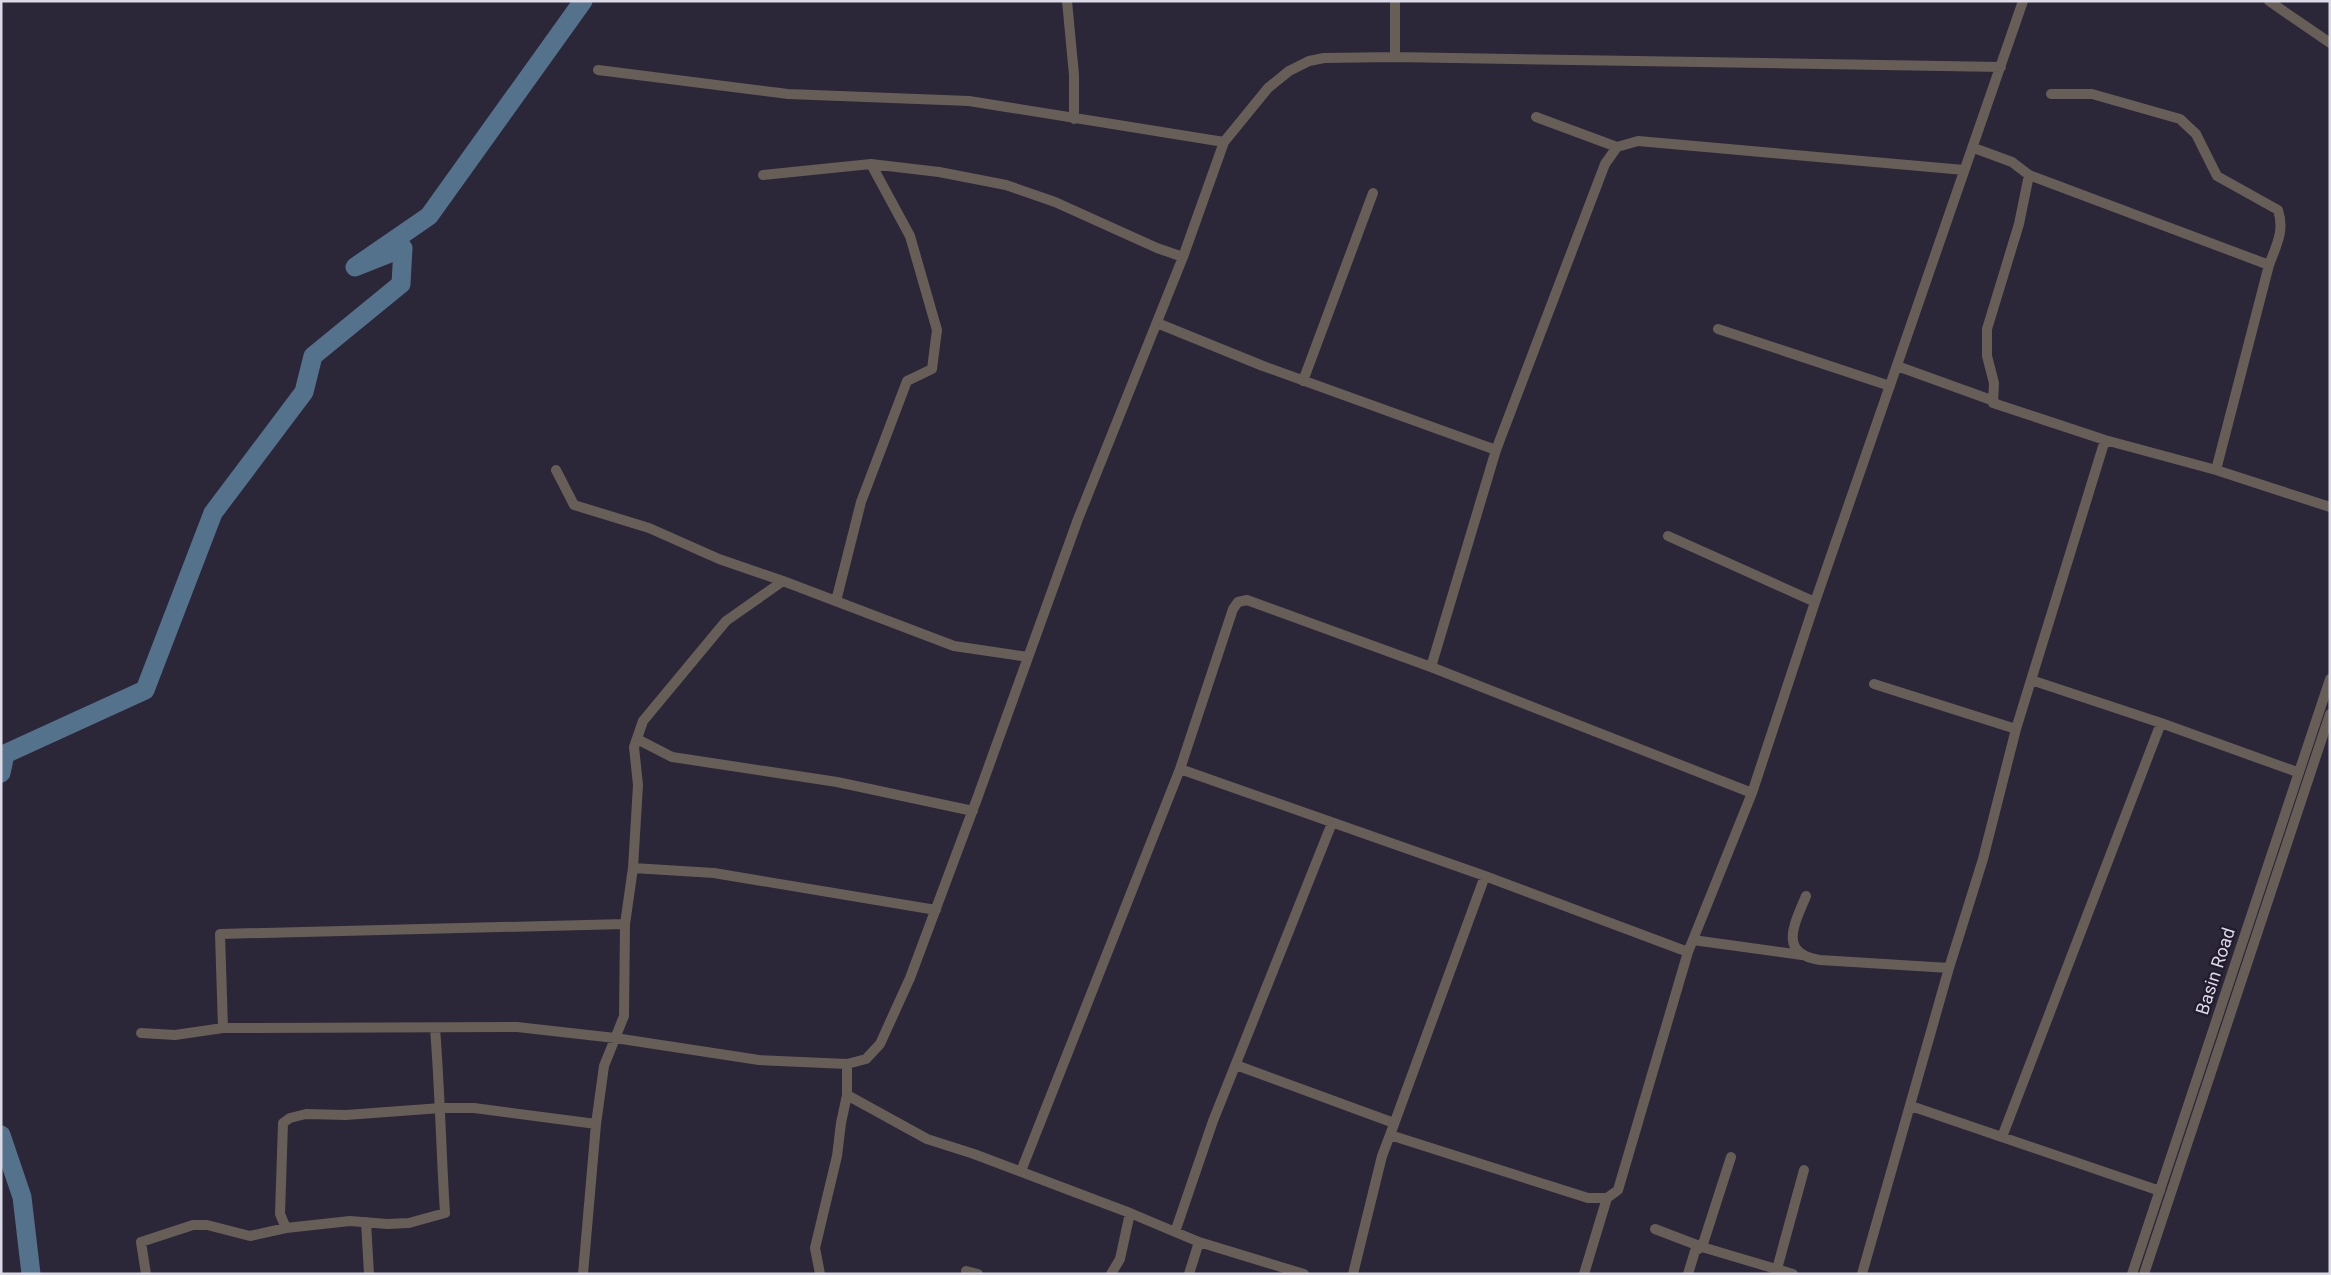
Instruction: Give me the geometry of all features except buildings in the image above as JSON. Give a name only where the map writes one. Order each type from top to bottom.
[{"type":"street","points":[[1067,1],[1074,75],[1074,119]]},
{"type":"street","points":[[1394,57],[1395,1]]},
{"type":"street","points":[[1390,1135],[1588,1198],[1607,1198],[1618,1190],[1688,952],[1752,793],[1815,602],[1833,556],[2023,1]]},
{"type":"street","points":[[2269,1],[2330,43]]},
{"type":"street","points":[[141,1034],[175,1034],[223,1028],[517,1027],[615,1038],[759,1060],[847,1064],[866,1059],[880,1044],[910,978],[973,811],[1078,519],[1183,256],[1224,142],[1268,88],[1290,70],[1309,61],[1324,58],[1394,57],[2001,67]]},
{"type":"street","points":[[598,70],[788,94],[969,100],[1074,119],[1224,142]]},
{"type":"street","points":[[2051,94],[2092,94],[2180,119],[2196,134],[2217,176],[2278,210],[2281,221],[2281,234],[2269,265],[2216,470]]},
{"type":"street","points":[[1536,117],[1617,147],[1638,141],[1964,170]]},
{"type":"street","points":[[1432,667],[1496,450],[1605,164],[1617,147]]},
{"type":"street","points":[[1974,148],[2012,162],[2028,175],[2269,265]]},
{"type":"street","points":[[763,174],[872,164],[939,172],[1006,185],[1055,202],[1157,248],[1183,256]]},
{"type":"street","points":[[836,601],[861,502],[907,381],[932,369],[937,330],[910,236],[872,164]]},
{"type":"street","points":[[2028,175],[2019,224],[1987,329],[1987,356],[1994,383],[1994,403],[2105,440],[2216,470],[2330,507]]},
{"type":"street","points":[[1303,381],[1373,193]]},
{"type":"street","points":[[1157,323],[1303,381],[1496,450]]},
{"type":"street","points":[[1718,329],[1890,386]]},
{"type":"street","points":[[1897,366],[1994,400]]},
{"type":"street","points":[[1862,1274],[1949,968],[1983,859],[2016,729],[2105,440]]},
{"type":"street","points":[[556,470],[574,505],[649,528],[719,559],[784,581],[954,646],[1028,657]]},
{"type":"street","points":[[1668,536],[1815,602]]},
{"type":"street","points":[[583,1274],[596,1124],[604,1066],[624,1016],[625,924],[633,868],[638,786],[634,747],[643,721],[726,621],[784,581]]},
{"type":"street","points":[[1021,1172],[1180,769],[1233,609],[1238,602],[1247,600],[1432,667],[1752,793]]},
{"type":"street","name":"Basin Road","points":[[2132,1274],[2298,772],[2328,690],[2330,679]]},
{"type":"street","points":[[2031,680],[2161,723],[2298,772]]},
{"type":"street","points":[[1874,684],[2016,729]]},
{"type":"street","name":"Basin Road","points":[[2144,1274],[2330,714]]},
{"type":"street","points":[[2002,1137],[2161,723]]},
{"type":"street","points":[[637,739],[672,756],[836,782],[973,811]]},
{"type":"street","points":[[1180,769],[1484,876],[1688,952]]},
{"type":"street","points":[[1175,1232],[1214,1121],[1332,823]]},
{"type":"street","points":[[633,868],[714,873],[936,910]]},
{"type":"street","points":[[1353,1274],[1382,1156],[1484,876]]},
{"type":"street","points":[[1803,956],[1796,950],[1792,932],[1806,896]]},
{"type":"street","points":[[223,1028],[220,934],[625,924]]},
{"type":"street","points":[[1693,940],[1820,960],[1949,968]]},
{"type":"street","points":[[146,1274],[141,1242],[165,1232],[193,1225],[207,1225],[250,1236],[286,1228],[350,1221],[409,1223],[445,1212],[440,1141],[441,1108],[435,1028]]},
{"type":"street","points":[[2212,1033],[2223,1036]]},
{"type":"street","points":[[820,1274],[815,1248],[836,1156],[847,1095],[847,1064]]},
{"type":"street","points":[[1236,1065],[1394,1123]]},
{"type":"street","points":[[847,1095],[927,1139],[1130,1213],[1199,1242],[1304,1274]]},
{"type":"street","points":[[1911,1106],[2160,1191]]},
{"type":"street","points":[[286,1228],[280,1214],[283,1123],[290,1118],[306,1114],[346,1115],[441,1108],[474,1108],[596,1124]]},
{"type":"street","points":[[1688,1274],[1695,1251],[1702,1247],[1731,1156]]},
{"type":"street","points":[[1777,1269],[1804,1170]]},
{"type":"street","points":[[1584,1274],[1607,1198]]},
{"type":"street","points":[[1111,1274],[1120,1259],[1130,1213]]},
{"type":"street","points":[[366,1222],[369,1274]]},
{"type":"street","points":[[1655,1229],[1702,1247],[1794,1274]]},
{"type":"street","points":[[1189,1274],[1199,1242]]},
{"type":"street","points":[[966,1271],[978,1274]]},
{"type":"waterway","points":[[1,773],[5,754],[145,690],[213,513],[304,392],[313,356],[401,284],[403,248],[355,267],[429,216],[583,1]]},
{"type":"waterway","points":[[1,1135],[22,1197],[31,1274]]}]
